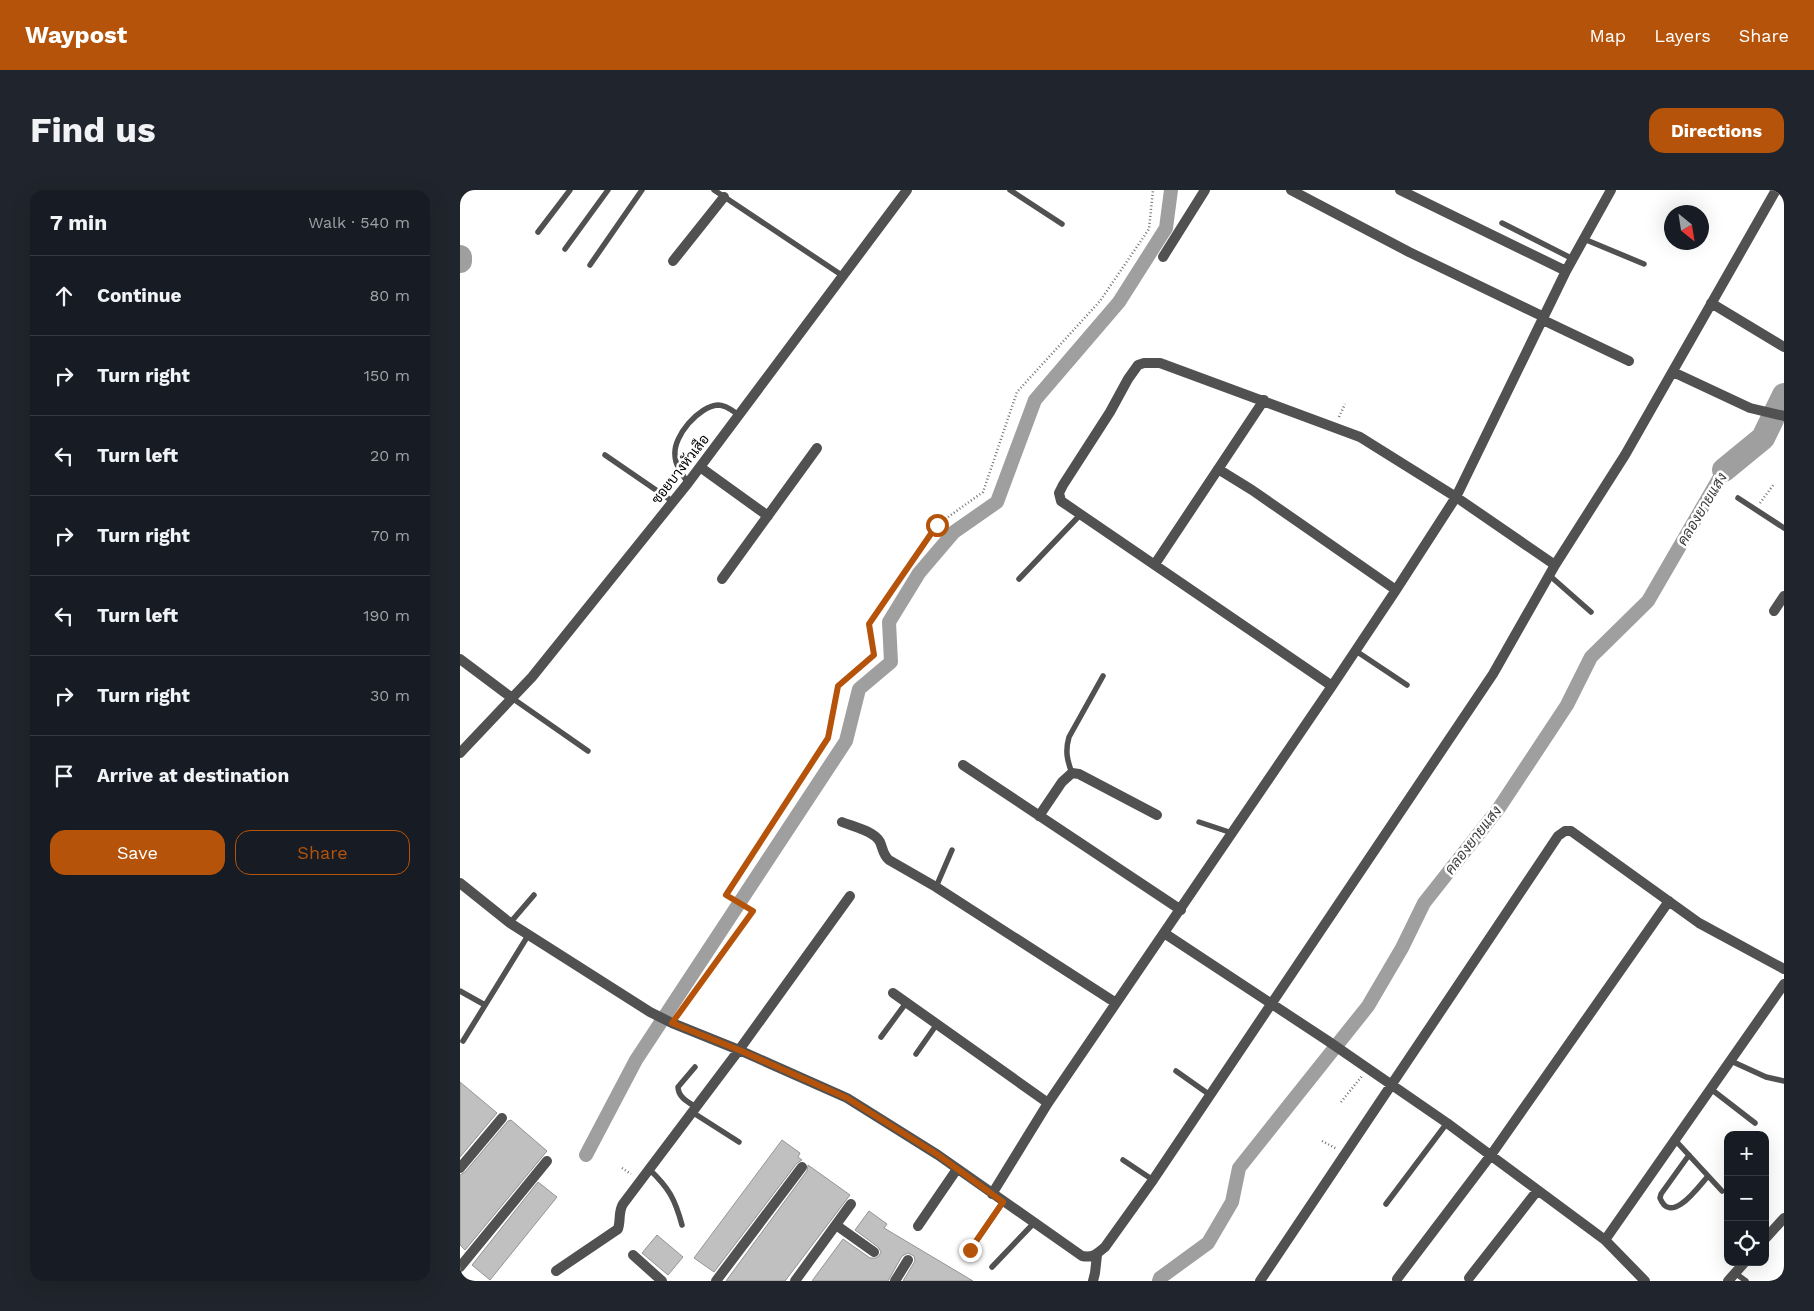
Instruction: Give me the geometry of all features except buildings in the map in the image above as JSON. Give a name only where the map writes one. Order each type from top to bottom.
[{"type":"street","name":"ซอยบางหัวเสือ","points":[[460,753],[532,677],[688,483],[908,190]]},
{"type":"street","points":[[1163,257],[1205,190]]},
{"type":"street","points":[[1292,190],[1408,252],[1628,361]]},
{"type":"street","points":[[1400,190],[1566,271]]},
{"type":"street","points":[[992,1194],[1048,1103],[1356,651],[1456,497],[1566,271],[1611,190]]},
{"type":"street","points":[[460,883],[510,923],[650,1012],[847,1098],[938,1155],[1082,1256],[1091,1257],[1097,1255],[1106,1247],[1153,1180],[1493,674],[1555,565],[1625,456],[1776,190]]},
{"type":"street","points":[[673,261],[724,196]]},
{"type":"street","points":[[1711,303],[1782,346]]},
{"type":"street","points":[[1332,686],[1061,500],[1060,493],[1138,365],[1144,362],[1160,363],[1360,437],[1456,497],[1555,565]]},
{"type":"street","points":[[1673,372],[1750,408],[1784,416]]},
{"type":"street","points":[[1155,564],[1264,400]]},
{"type":"street","points":[[722,579],[817,448]]},
{"type":"street","points":[[700,467],[768,516]]},
{"type":"street","points":[[1218,469],[1252,490],[1396,590]]},
{"type":"street","points":[[1774,611],[1784,596]]},
{"type":"street","points":[[460,660],[512,698]]},
{"type":"street","points":[[964,765],[1180,910]]},
{"type":"street","points":[[1039,816],[1062,782],[1072,773],[1079,774],[1157,815]]},
{"type":"street","points":[[842,822],[873,835],[879,840],[886,858],[936,887],[1116,1002]]},
{"type":"street","points":[[1264,1280],[1390,1085],[1558,836],[1565,831],[1571,831],[1699,923],[1784,969]]},
{"type":"street","points":[[556,1271],[618,1229],[620,1209],[739,1050],[850,896]]},
{"type":"street","points":[[1397,1279],[1491,1155],[1669,901]]},
{"type":"street","points":[[1164,933],[1328,1041],[1447,1123],[1605,1240],[1645,1281]]},
{"type":"street","points":[[1605,1240],[1784,984]]},
{"type":"street","points":[[893,994],[1048,1103]]},
{"type":"street","points":[[460,1168],[502,1118]]},
{"type":"street","points":[[460,1267],[547,1161]]},
{"type":"street","points":[[716,1281],[802,1167]]},
{"type":"street","points":[[918,1226],[957,1170]]},
{"type":"street","points":[[1469,1278],[1537,1191]]},
{"type":"street","points":[[799,1280],[851,1204]]},
{"type":"street","points":[[1769,1235],[1784,1218]]},
{"type":"street","points":[[836,1225],[874,1252]]},
{"type":"street","points":[[633,1255],[662,1281]]},
{"type":"street","points":[[1095,1280],[1097,1255]]},
{"type":"street","points":[[895,1281],[908,1260]]},
{"type":"street","points":[[1732,1277],[1742,1266]]},
{"type":"lane","points":[[538,232],[570,190]]},
{"type":"lane","points":[[564,248],[608,190]]},
{"type":"lane","points":[[590,265],[642,190]]},
{"type":"lane","points":[[714,190],[843,276]]},
{"type":"lane","points":[[1010,190],[1062,224]]},
{"type":"lane","points":[[1502,223],[1573,259]]},
{"type":"lane","points":[[1584,238],[1644,264]]},
{"type":"lane","points":[[688,483],[676,464],[674,454],[676,443],[693,418],[706,408],[718,405],[726,406],[739,415]]},
{"type":"lane","points":[[606,454],[672,501]]},
{"type":"lane","points":[[1738,498],[1784,528]]},
{"type":"lane","points":[[1020,579],[1081,514]]},
{"type":"lane","points":[[1549,575],[1591,612]]},
{"type":"lane","points":[[1356,651],[1408,685]]},
{"type":"lane","points":[[1072,773],[1066,758],[1068,742],[1103,676]]},
{"type":"lane","points":[[512,698],[588,751]]},
{"type":"lane","points":[[1199,822],[1232,833]]},
{"type":"lane","points":[[936,887],[952,850]]},
{"type":"lane","points":[[510,923],[534,895]]},
{"type":"lane","points":[[463,1041],[529,934]]},
{"type":"lane","points":[[460,990],[485,1005]]},
{"type":"lane","points":[[881,1037],[906,1003]]},
{"type":"lane","points":[[916,1054],[937,1024]]},
{"type":"lane","points":[[1731,1060],[1766,1077],[1784,1081]]},
{"type":"lane","points":[[695,1067],[678,1087],[679,1095],[694,1110],[738,1142]]},
{"type":"lane","points":[[1176,1071],[1210,1095]]},
{"type":"lane","points":[[1710,1089],[1755,1123]]},
{"type":"lane","points":[[1386,1204],[1447,1123]]},
{"type":"lane","points":[[1674,1140],[1722,1190]]},
{"type":"lane","points":[[1689,1155],[1661,1194],[1661,1201],[1670,1207],[1684,1203],[1708,1176]]},
{"type":"lane","points":[[1122,1160],[1153,1180]]},
{"type":"lane","points":[[649,1170],[671,1193],[682,1225]]},
{"type":"lane","points":[[970,1250],[1003,1202]]},
{"type":"lane","points":[[992,1266],[1034,1223]]},
{"type":"lane","points":[[1732,1277],[1746,1281]]},
{"type":"path","points":[[672,1023],[753,911],[726,895],[828,738],[838,686],[874,655],[869,624],[937,525],[984,492],[1017,392],[1100,301],[1149,229],[1153,190]]},
{"type":"path","points":[[1756,509],[1774,484]]},
{"type":"path","points":[[1342,1102],[1367,1069]]},
{"type":"path","points":[[1322,1141],[1344,1154]]},
{"type":"waterway","points":[[586,1155],[636,1060],[846,741],[859,689],[891,662],[889,622],[919,573],[954,532],[997,502],[1035,400],[1119,302],[1166,228],[1171,190]]},
{"type":"waterway","name":"คลองยายแสง","points":[[1724,470],[1763,438],[1784,395]]},
{"type":"waterway","name":"คลองยายแสง","points":[[1159,1281],[1160,1278],[1208,1243],[1232,1202],[1239,1168],[1368,1006],[1402,948],[1424,903],[1499,808],[1567,705],[1591,657],[1648,601],[1724,470]]},
{"type":"route","points":[[937,525],[869,624],[874,655],[838,686],[828,738],[726,895],[753,911],[672,1023],[739,1050],[847,1098],[938,1155],[1003,1202],[970,1250]]}]
